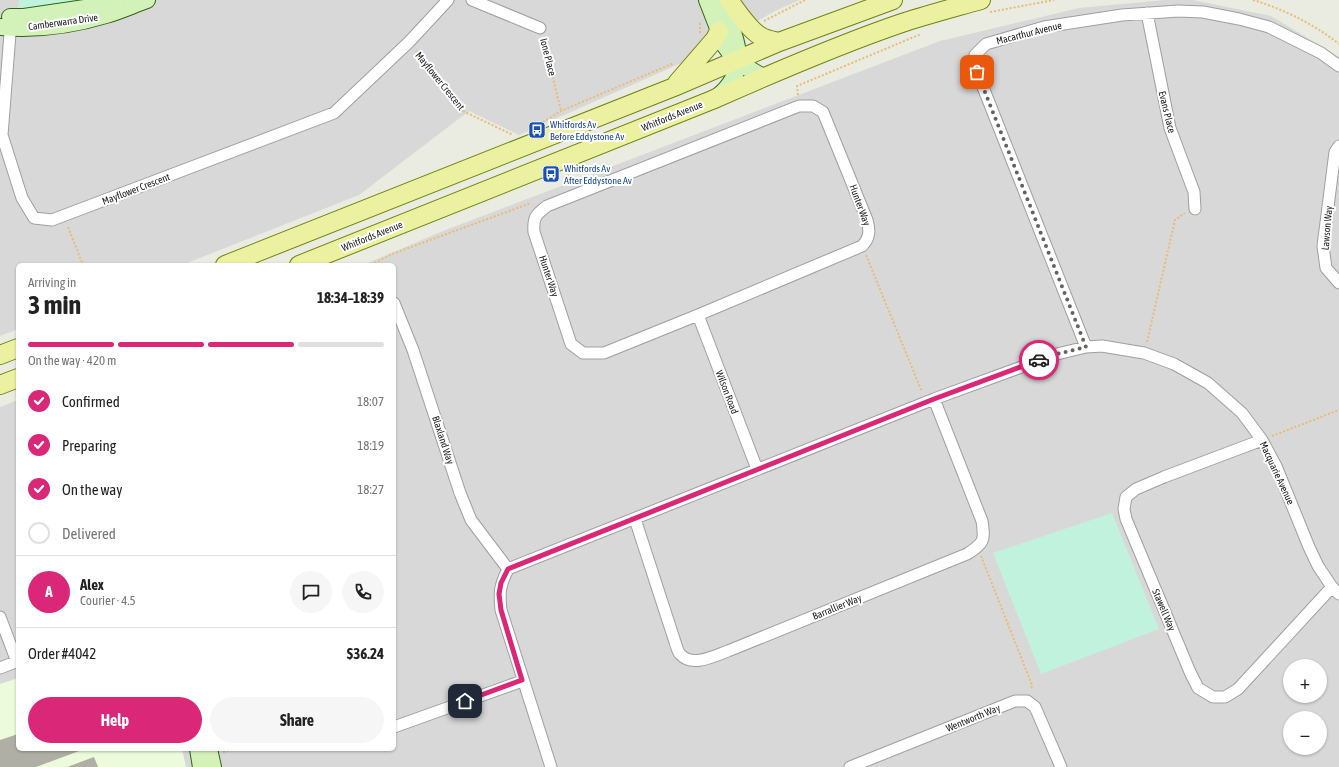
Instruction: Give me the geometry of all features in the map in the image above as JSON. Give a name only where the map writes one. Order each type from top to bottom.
[{"type":"main road","points":[[729,0],[757,34],[762,38],[779,42]]},
{"type":"main road","points":[[230,263],[674,87],[738,61],[779,42],[893,0]]},
{"type":"main road","name":"Whitfords Avenue","points":[[304,263],[712,100],[900,23],[982,7]]},
{"type":"main road","points":[[674,87],[715,39],[719,31]]},
{"type":"main road","points":[[0,355],[16,349]]},
{"type":"main road","points":[[0,362],[16,358]]},
{"type":"main road","points":[[0,385],[16,379]]},
{"type":"street","name":"Camberwarra Drive","points":[[6,22],[24,17],[91,7],[116,0]]},
{"type":"street","name":"Camberwarra Drive","points":[[6,22],[46,26],[79,21],[106,15],[147,0]]},
{"type":"street","name":"Mayflower Crescent","points":[[6,22],[2,135],[22,198],[34,218],[52,220],[334,113],[408,42],[448,0]]},
{"type":"street","name":"Ione Place","points":[[472,0],[540,28]]},
{"type":"street","points":[[707,0],[725,46],[738,61],[763,78]]},
{"type":"street","points":[[712,100],[726,90],[735,75],[738,61],[737,41],[720,0]]},
{"type":"street","name":"Macarthur Avenue","points":[[1086,347],[977,72],[975,55],[986,44],[1044,27],[1147,12],[1178,11],[1202,12],[1239,19],[1269,27],[1321,53],[1339,66]]},
{"type":"street","name":"Evans Place","points":[[1147,12],[1170,128],[1194,192],[1195,209]]},
{"type":"street","name":"Hunter Way","points":[[799,106],[814,106],[823,112],[870,228],[867,241],[862,246],[604,353],[583,353],[571,344],[534,232],[534,222],[538,213],[548,206],[778,113],[799,106]]},
{"type":"street","name":"Lawson Way","points":[[1339,146],[1335,152],[1324,246],[1326,268],[1339,283]]},
{"type":"street","name":"Blaxland Way","points":[[396,308],[413,350],[460,493],[472,520],[508,569]]},
{"type":"street","name":"Wilson Road","points":[[698,315],[757,469]]},
{"type":"street","name":"Macquarie Avenue","points":[[508,569],[930,401],[1057,354],[1086,347],[1102,346],[1144,353],[1174,364],[1208,383],[1242,413],[1262,440],[1276,466],[1308,547],[1318,566],[1336,590]]},
{"type":"street","points":[[930,401],[982,521],[984,535],[981,544],[978,547]]},
{"type":"street","name":"Stawell Way","points":[[1262,440],[1164,476],[1136,489],[1126,497],[1124,508],[1126,519],[1198,688],[1213,697],[1225,697],[1238,690],[1336,590]]},
{"type":"street","name":"Barrallier Way","points":[[634,519],[680,654],[690,660],[700,661],[736,648],[967,554],[978,547]]},
{"type":"street","points":[[508,569],[501,583],[499,594],[501,610],[522,680],[551,767]]},
{"type":"street","points":[[0,617],[16,659]]},
{"type":"street","points":[[0,668],[16,662]]},
{"type":"street","points":[[396,726],[522,680]]},
{"type":"street","name":"Wentworth Way","points":[[850,767],[1015,701],[1027,701]]},
{"type":"street","points":[[1027,701],[1035,707],[1061,767]]},
{"type":"street","points":[[198,751],[201,767]]},
{"type":"street","points":[[213,767],[214,751]]},
{"type":"path","points":[[760,20],[764,21],[805,0]]},
{"type":"path","points":[[1032,0],[1033,4]]},
{"type":"path","points":[[982,7],[1033,4],[1054,0]]},
{"type":"path","points":[[1253,0],[1274,7],[1310,24],[1339,44]]},
{"type":"path","points":[[700,18],[700,37]]},
{"type":"path","name":"Ione Place","points":[[540,28],[561,111],[677,62]]},
{"type":"path","points":[[798,96],[797,86],[925,32]]},
{"type":"path","name":"Mayflower Crescent","points":[[408,42],[463,111],[518,137]]},
{"type":"path","points":[[376,263],[392,254],[536,201]]},
{"type":"path","points":[[1144,353],[1175,220],[1183,214],[1195,209]]},
{"type":"path","points":[[64,216],[82,263]]},
{"type":"path","points":[[862,246],[930,401]]},
{"type":"path","points":[[1262,440],[1339,410]]},
{"type":"path","points":[[978,547],[1032,685],[1027,701]]},
{"type":"shaded area","points":[[0,0],[800,0],[775,11],[695,57],[519,135],[469,111],[359,195],[187,263],[16,263],[16,330],[0,336]]},
{"type":"shaded area","points":[[19,0],[92,0],[17,17]]},
{"type":"shaded area","points":[[1165,0],[1193,0],[1271,16],[1339,57],[1339,767],[0,767],[0,407],[16,401],[16,751],[396,751],[396,263],[368,263],[443,231],[940,41],[1079,8]]},
{"type":"shaded area","points":[[1112,513],[1159,629],[1041,674],[993,553]]},
{"type":"shaded area","points":[[16,679],[16,751],[182,751],[186,767],[0,767],[0,684]]},
{"type":"building","points":[[16,735],[16,751],[79,751],[36,767],[0,767],[0,740]]},
{"type":"building","points":[[94,757],[98,767],[67,767]]},
{"type":"way so far","points":[[977,72],[1086,347],[1039,360]]},
{"type":"place","name":"Whitfords Av Before Eddystone Av","points":[[537,130]]},
{"type":"place","name":"Whitfords Av After Eddystone Av","points":[[551,174]]},
{"type":"route","points":[[465,701],[522,680],[501,610],[499,594],[501,583],[508,569],[934,399],[1039,360]]}]
